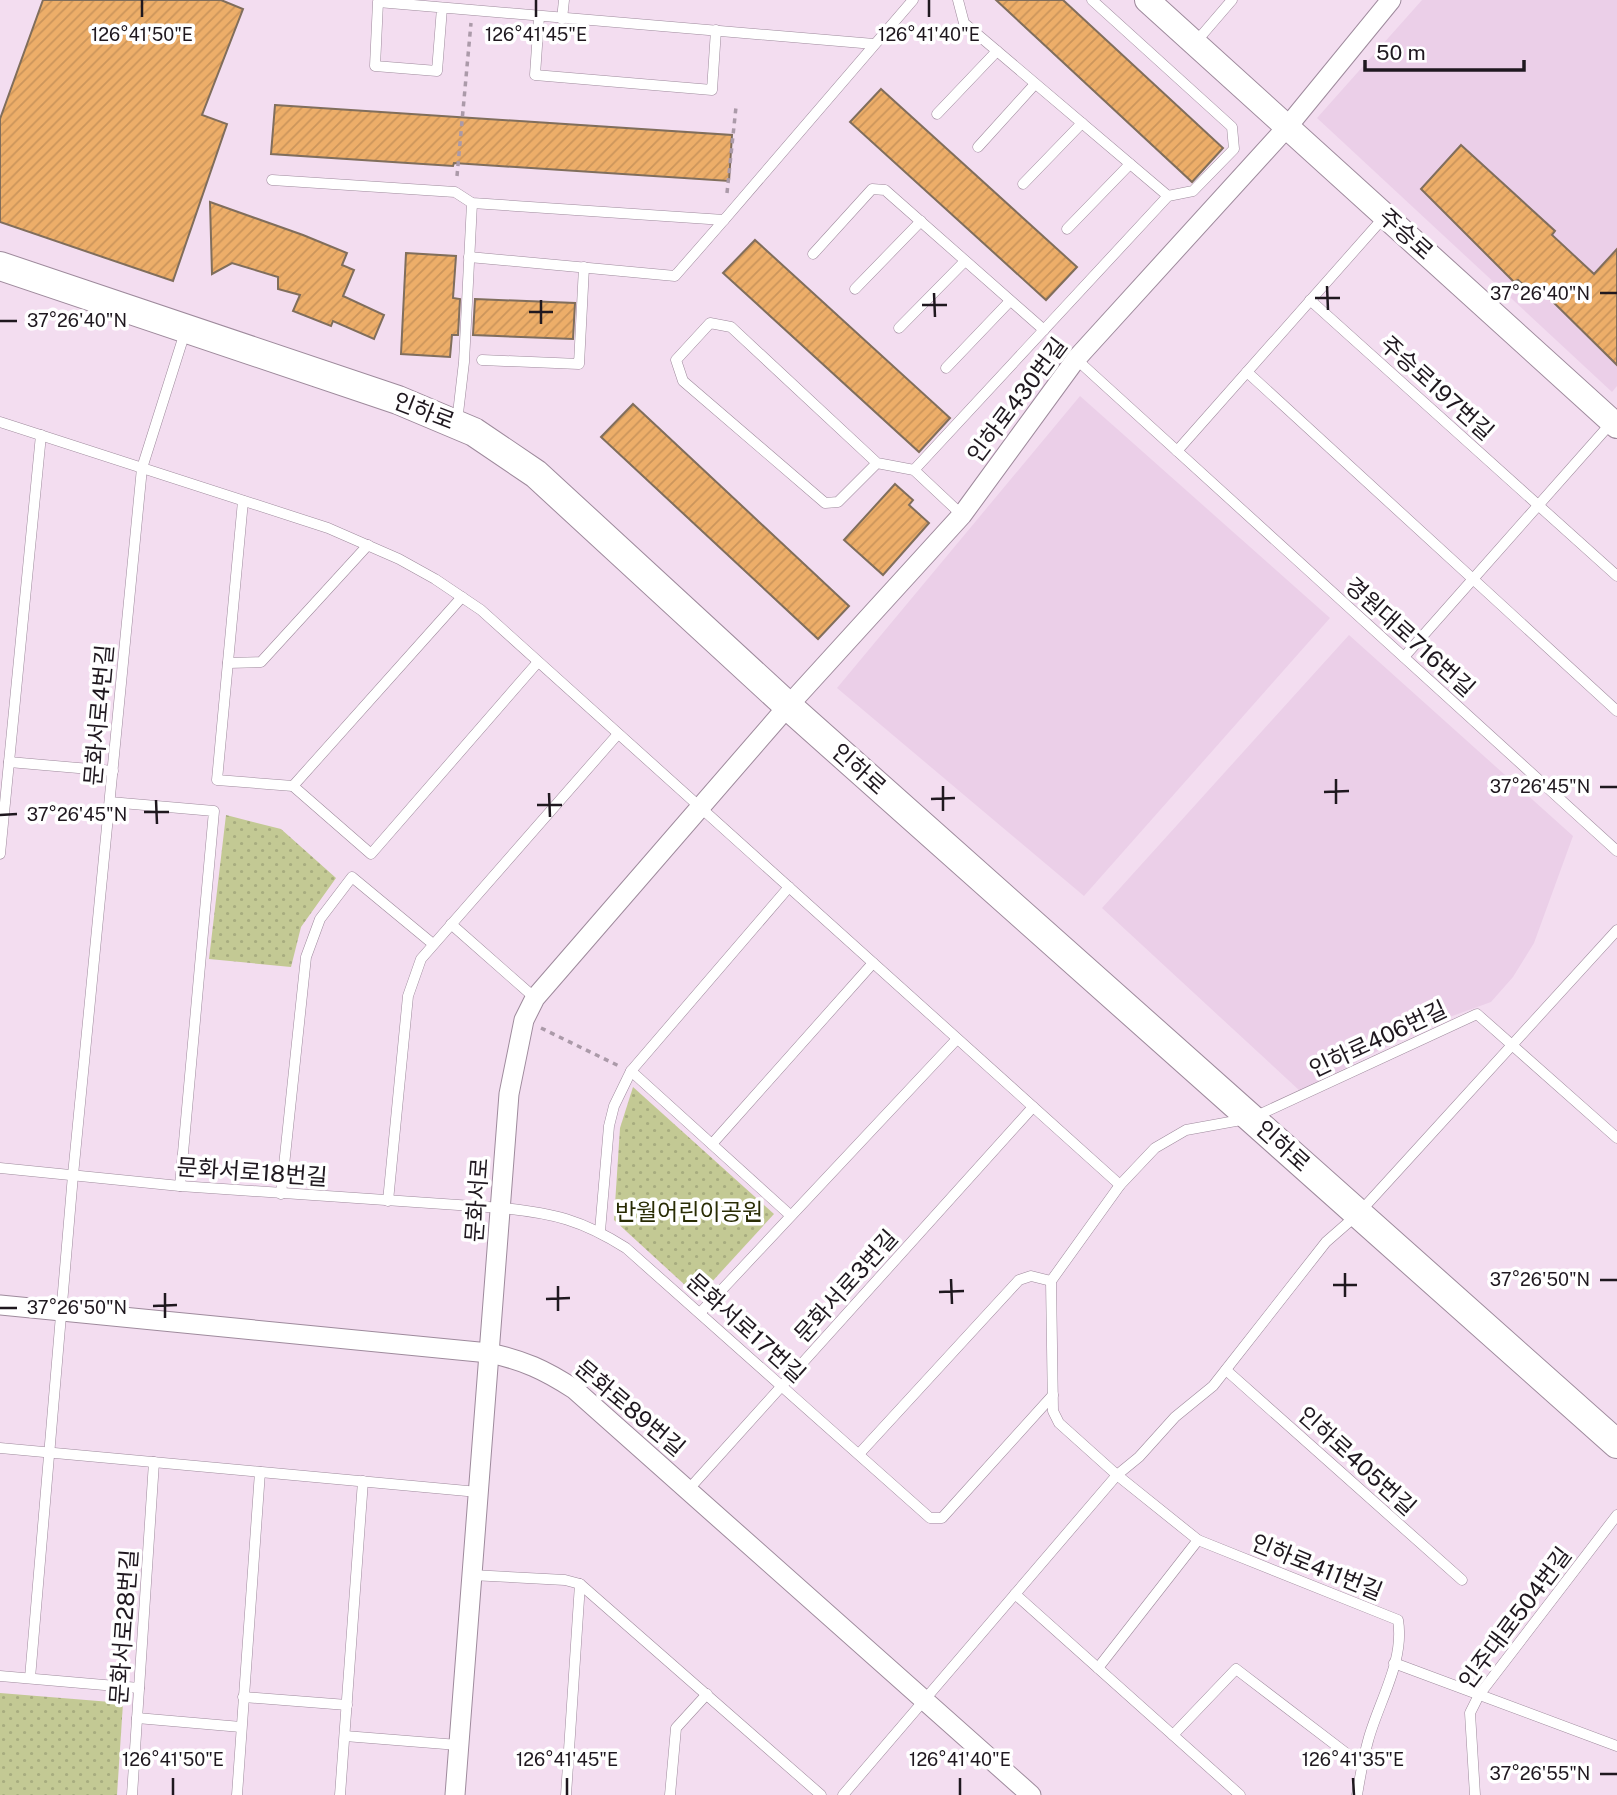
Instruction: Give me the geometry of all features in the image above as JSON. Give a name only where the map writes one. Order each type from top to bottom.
[{"type":"main road","name":"인하로","points":[[0,266],[398,400],[474,432],[536,474],[788,706],[1617,1444]]},
{"type":"street","name":"주승로","points":[[1147,0],[1615,421]]},
{"type":"street","name":"인하로430번길","points":[[788,706],[962,515],[1076,359],[1288,126],[1391,0]]},
{"type":"street","name":"문화서로","points":[[455,1795],[509,1094],[524,1020],[535,998],[788,706]]},
{"type":"street","name":"문화로89번길","points":[[0,1305],[489,1353],[546,1370],[574,1389],[1031,1795]]},
{"type":"lane","points":[[562,19],[564,0]]},
{"type":"lane","points":[[469,257],[675,276],[913,0]]},
{"type":"lane","points":[[958,0],[964,23],[1168,196]]},
{"type":"lane","points":[[914,470],[1168,196],[1193,191],[1234,149],[1233,127],[1093,0]]},
{"type":"lane","points":[[1195,43],[1232,0]]},
{"type":"lane","points":[[442,8],[437,71],[375,66],[378,2],[874,44]]},
{"type":"lane","points":[[539,17],[535,75],[712,90],[716,30]]},
{"type":"lane","points":[[937,114],[997,51]]},
{"type":"lane","points":[[978,147],[1035,83]]},
{"type":"lane","points":[[1023,184],[1082,123]]},
{"type":"lane","points":[[1067,229],[1130,164]]},
{"type":"lane","points":[[272,180],[455,192],[471,203],[724,220]]},
{"type":"lane","points":[[813,254],[872,189],[885,190],[1044,330]]},
{"type":"lane","points":[[457,423],[464,362],[471,203]]},
{"type":"lane","points":[[1177,451],[1385,216]]},
{"type":"lane","points":[[855,289],[920,221]]},
{"type":"lane","points":[[899,327],[965,261]]},
{"type":"lane","points":[[482,360],[579,364],[584,267]]},
{"type":"lane","name":"주승로197번길","points":[[1310,300],[1617,576]]},
{"type":"lane","points":[[946,368],[1010,301]]},
{"type":"lane","points":[[877,463],[838,502],[825,503],[682,381],[676,360],[710,323],[732,327],[877,463],[914,470],[962,515]]},
{"type":"lane","name":"문화서로4번길","points":[[49,1452],[73,1175],[142,468],[186,329]]},
{"type":"lane","name":"경원대로716번길","points":[[1076,359],[1617,850]]},
{"type":"lane","points":[[1247,372],[1617,710]]},
{"type":"lane","points":[[1404,657],[1615,421]]},
{"type":"lane","points":[[0,422],[328,528],[399,559],[462,597],[481,610],[1120,1185]]},
{"type":"lane","points":[[0,854],[3,793],[9,762],[41,435]]},
{"type":"lane","points":[[243,501],[217,780],[293,786],[371,854],[538,662]]},
{"type":"lane","points":[[228,663],[261,662],[368,545]]},
{"type":"lane","points":[[293,786],[462,597]]},
{"type":"lane","points":[[387,1200],[408,996],[421,959],[618,734]]},
{"type":"lane","points":[[9,762],[113,771]]},
{"type":"lane","points":[[110,802],[214,811],[180,1186]]},
{"type":"lane","points":[[281,1194],[306,957],[320,919],[352,877],[433,944]]},
{"type":"lane","points":[[600,1231],[609,1126],[614,1106],[631,1071],[789,887]]},
{"type":"lane","points":[[451,924],[535,998]]},
{"type":"lane","points":[[843,1795],[1117,1475],[1139,1457],[1175,1417],[1213,1387],[1326,1242],[1358,1214],[1617,930]]},
{"type":"lane","points":[[712,1144],[873,962]]},
{"type":"lane","name":"인하로406번길","points":[[1252,1118],[1477,1014],[1512,1045]]},
{"type":"lane","points":[[700,1313],[957,1038]]},
{"type":"lane","points":[[1512,1045],[1617,1138]]},
{"type":"lane","points":[[631,1071],[790,1215]]},
{"type":"lane","name":"문화서로3번길","points":[[688,1490],[1033,1107]]},
{"type":"lane","points":[[859,1454],[1020,1280],[1031,1276],[1051,1281],[1120,1185],[1155,1148],[1186,1130],[1252,1118]]},
{"type":"lane","name":"문화서로18번길","points":[[0,1168],[180,1186],[502,1208]]},
{"type":"lane","name":"문화서로17번길","points":[[502,1208],[543,1212],[576,1221],[600,1231],[626,1248],[930,1518],[942,1518],[1053,1395]]},
{"type":"lane","name":"인하로411번길","points":[[1051,1281],[1053,1411],[1059,1423],[1117,1475],[1198,1539],[1398,1620],[1394,1663],[1368,1742],[1357,1795]]},
{"type":"lane","name":"인하로405번길","points":[[1226,1370],[1462,1580]]},
{"type":"lane","points":[[0,1448],[478,1492]]},
{"type":"lane","points":[[30,1678],[49,1452]]},
{"type":"lane","name":"문화서로28번길","points":[[132,1795],[154,1462]]},
{"type":"lane","points":[[237,1795],[260,1472]]},
{"type":"lane","points":[[340,1795],[363,1481]]},
{"type":"lane","name":"인주대로504번길","points":[[1475,1795],[1470,1713],[1479,1695],[1617,1515]]},
{"type":"lane","points":[[1098,1668],[1198,1539]]},
{"type":"lane","points":[[471,1575],[565,1580],[580,1584],[821,1795]]},
{"type":"lane","points":[[566,1795],[580,1584]]},
{"type":"lane","points":[[1015,1594],[1240,1795]]},
{"type":"lane","points":[[1394,1663],[1617,1746]]},
{"type":"lane","points":[[1173,1735],[1236,1669],[1363,1766]]},
{"type":"lane","points":[[0,1675],[139,1688]]},
{"type":"lane","points":[[670,1795],[676,1728],[707,1695]]},
{"type":"lane","points":[[243,1697],[347,1705]]},
{"type":"lane","points":[[137,1718],[242,1727]]},
{"type":"lane","points":[[345,1736],[458,1745]]},
{"type":"path","points":[[455,192],[473,10]]},
{"type":"path","points":[[724,220],[736,107]]},
{"type":"path","points":[[524,1020],[631,1071]]},
{"type":"shaded area","points":[[1422,0],[1617,0],[1617,386],[1612,392],[1317,118]]},
{"type":"shaded area","points":[[1080,396],[1330,618],[1084,896],[837,688]]},
{"type":"shaded area","points":[[1349,635],[1573,836],[1534,943],[1513,977],[1491,1002],[1433,1023],[1300,1091],[1102,908]]},
{"type":"green space","points":[[226,815],[281,829],[336,878],[301,927],[291,967],[209,959]]},
{"type":"green space","name":"반월어린이공원","points":[[633,1087],[774,1214],[698,1297],[614,1220],[620,1128]]},
{"type":"green space","points":[[0,1693],[123,1703],[117,1795],[0,1795]]},
{"type":"building","points":[[43,0],[221,0],[243,9],[202,115],[227,124],[173,281],[0,222],[0,119]]},
{"type":"building","points":[[996,0],[1063,0],[1223,148],[1192,182]]},
{"type":"building","points":[[881,89],[1077,267],[1046,300],[850,122]]},
{"type":"building","points":[[275,105],[732,135],[729,181],[271,154]]},
{"type":"building","points":[[1461,145],[1555,231],[1552,235],[1594,274],[1617,249],[1617,365],[1542,291],[1537,297],[1518,280],[1514,282],[1421,189]]},
{"type":"building","points":[[210,202],[347,253],[342,265],[354,270],[343,296],[384,315],[374,339],[333,321],[331,326],[293,311],[300,295],[278,289],[278,277],[232,263],[212,274]]},
{"type":"building","points":[[755,240],[950,418],[919,452],[723,273]]},
{"type":"building","points":[[406,253],[456,256],[453,298],[460,299],[458,335],[452,335],[450,357],[401,354]]},
{"type":"building","points":[[475,299],[575,303],[573,339],[473,335]]},
{"type":"building","points":[[633,404],[849,606],[818,639],[601,437]]},
{"type":"building","points":[[895,484],[913,500],[909,505],[929,523],[883,575],[844,540]]}]
